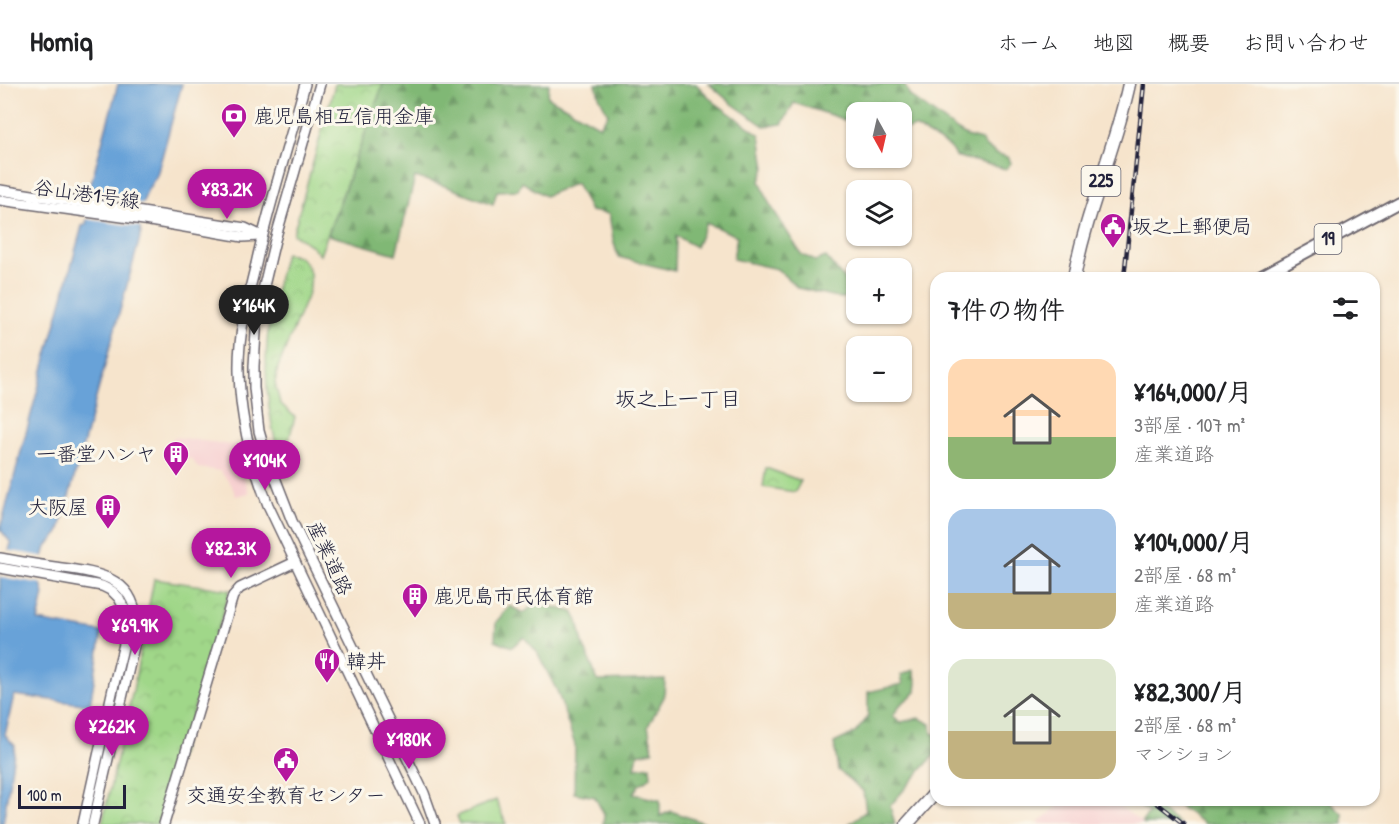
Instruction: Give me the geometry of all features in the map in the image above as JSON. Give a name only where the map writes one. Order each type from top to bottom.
[{"type":"highway","name":"225","points":[[1075,272],[1078,254],[1129,84]]},
{"type":"highway","points":[[907,824],[930,799]]},
{"type":"main road","name":"産業道路","points":[[305,84],[262,236],[245,309],[239,370],[246,438],[268,505],[420,824]]},
{"type":"main road","name":"産業道路","points":[[320,84],[274,240],[257,315],[254,377],[259,431],[292,521],[424,794],[435,824]]},
{"type":"main road","name":"谷山港1号線","points":[[0,190],[146,216],[243,237],[262,236]]},
{"type":"main road","name":"谷山港1号線","points":[[0,200],[88,207]]},
{"type":"main road","name":"19","points":[[1269,272],[1399,202]]},
{"type":"main road","points":[[0,558],[102,586],[119,598],[127,614],[127,632],[83,824]]},
{"type":"main road","points":[[164,824],[234,596],[240,588],[295,562]]},
{"type":"main road","points":[[0,568],[95,572],[123,587],[133,601],[138,616],[137,633],[93,824]]},
{"type":"shaded area","points":[[175,437],[236,444],[249,493],[236,496],[231,484],[220,471],[198,468],[192,459],[170,457],[172,439]]},
{"type":"shaded area","points":[[1058,806],[1119,806],[1144,824],[1037,824]]},
{"type":"green space","points":[[335,84],[383,84],[320,255],[312,246],[293,234]]},
{"type":"green space","points":[[383,84],[549,84],[548,97],[600,126],[608,114],[596,84],[696,84],[714,102],[760,135],[765,168],[760,181],[769,203],[801,254],[815,261],[826,257],[846,282],[846,298],[798,288],[777,269],[733,259],[737,236],[706,223],[696,247],[676,236],[675,271],[618,257],[609,214],[590,211],[576,183],[545,196],[522,182],[518,190],[497,191],[493,204],[415,177],[396,254],[328,235]]},
{"type":"green space","points":[[709,84],[902,84],[910,96],[958,131],[981,140],[986,147],[1008,157],[1011,163],[1006,169],[955,156],[950,147],[915,127],[912,128],[912,102],[846,102],[846,121],[794,103],[782,124],[764,126]]},
{"type":"green space","points":[[285,253],[298,256],[303,261],[309,269],[310,284],[278,367],[275,383],[280,403],[295,417],[282,465],[267,391],[266,354],[270,316]]},
{"type":"green space","points":[[766,468],[801,481],[795,492],[763,487]]},
{"type":"green space","points":[[154,579],[230,590],[159,824],[103,824],[133,690]]},
{"type":"green space","points":[[537,603],[573,612],[598,681],[665,679],[664,697],[648,726],[653,751],[638,754],[635,768],[650,766],[651,777],[639,785],[633,794],[660,800],[660,816],[671,811],[707,824],[603,824],[604,815],[595,797],[574,793],[575,745],[558,693],[537,652],[524,637],[512,647],[495,640],[496,622],[510,606],[523,613]]},
{"type":"green space","points":[[913,670],[917,682],[916,692],[900,705],[893,716],[901,722],[919,718],[930,724],[930,760],[890,806],[895,824],[849,824],[866,811],[863,791],[838,770],[834,743],[855,733],[868,717],[868,692],[903,684],[901,675]]},
{"type":"green space","points":[[496,800],[506,824],[460,824],[457,816]]},
{"type":"green space","points":[[1140,806],[1156,806],[1179,824],[1144,824],[1142,822],[1149,813]]},
{"type":"green space","points":[[1179,806],[1334,806],[1343,814],[1343,824],[1205,824]]},
{"type":"water","points":[[118,84],[182,84],[157,175],[147,191],[138,216],[141,234],[59,533],[46,547],[38,574],[44,594],[38,621],[102,632],[90,705],[14,695],[5,735],[15,746],[3,824],[0,824],[0,575],[3,574],[11,543],[0,529],[82,226],[86,224],[92,194],[89,190]]},
{"type":"pier","points":[[91,196],[145,204],[141,216],[141,227],[85,219]]},
{"type":"pier","points":[[6,550],[46,557],[41,574],[44,584],[0,577]]},
{"type":"railway","points":[[1125,272],[1144,84]]},
{"type":"railway","points":[[1161,806],[1184,824]]},
{"type":"place","name":"鹿児島相互信用金庫","points":[[234,139]]},
{"type":"place","name":"坂之上郵便局","points":[[1113,249]]},
{"type":"place","name":"一番堂ハンヤ","points":[[176,477]]},
{"type":"place","name":"大阪屋","points":[[108,530]]},
{"type":"place","name":"鹿児島市民体育館","points":[[415,619]]},
{"type":"place","name":"韓丼","points":[[327,684]]},
{"type":"place","name":"交通安全教育センター","points":[[286,783]]},
{"type":"district","name":"坂之上一丁目","points":[[678,399]]}]
